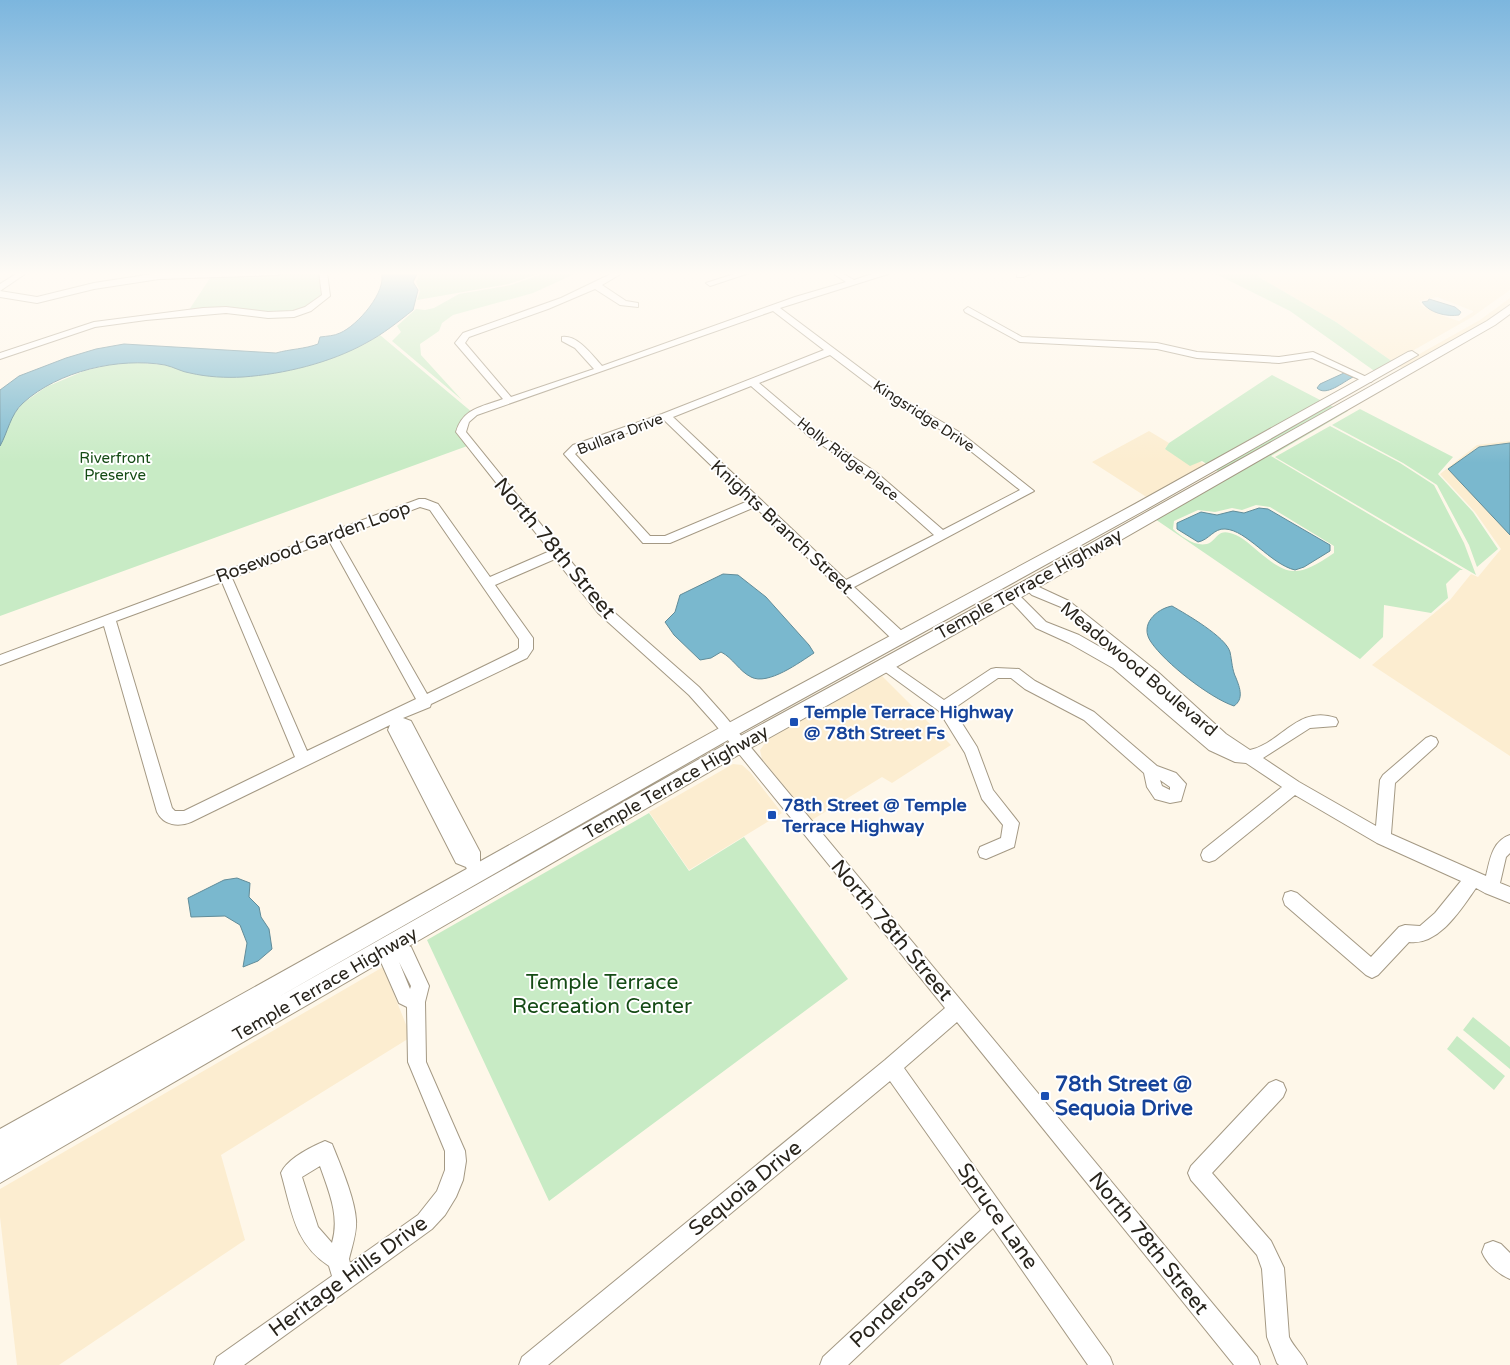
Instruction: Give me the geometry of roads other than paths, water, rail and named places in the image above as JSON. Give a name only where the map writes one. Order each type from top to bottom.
[{"type":"main road","name":"Temple Terrace Highway","points":[[0,1170],[392,950],[899,637],[1171,490],[1446,336]]},
{"type":"main road","name":"Temple Terrace Highway","points":[[0,1143],[474,868],[885,664],[1012,595],[1469,336]]},
{"type":"main road","points":[[1328,402],[1341,409]]},
{"type":"main road","points":[[1171,490],[1184,498]]},
{"type":"main road","points":[[1012,595],[1010,592],[1012,587],[1054,562],[1068,546]]},
{"type":"main road","points":[[899,637],[912,649]]},
{"type":"main road","points":[[392,950],[393,935],[467,891],[474,868]]},
{"type":"street","points":[[0,356],[62,336]]},
{"type":"street","points":[[465,336],[460,343],[509,400],[696,336]]},
{"type":"street","name":"Kingsridge Drive","points":[[811,336],[892,398],[957,435],[1028,491],[845,586]]},
{"type":"street","points":[[1014,336],[1020,339],[1034,341],[1157,346],[1197,355],[1279,360],[1313,355],[1368,380]]},
{"type":"street","points":[[565,339],[578,346],[600,370]]},
{"type":"street","name":"Bullara Drive","points":[[755,502],[666,540],[647,540],[569,454],[577,448],[666,416],[831,351]]},
{"type":"street","name":"Holly Ridge Place","points":[[753,382],[814,435],[873,475],[942,536]]},
{"type":"street","name":"North 78th Street","points":[[509,400],[473,413],[464,421],[461,432],[465,438],[603,610],[694,691],[734,738],[1249,1365]]},
{"type":"street","name":"Knights Branch Street","points":[[666,416],[899,637]]},
{"type":"street","name":"Rosewood Garden Loop","points":[[0,660],[418,503],[431,505],[526,638],[526,649],[522,654],[425,703]]},
{"type":"street","points":[[109,619],[165,812],[170,817],[176,819],[186,817],[397,719],[425,703],[331,535]]},
{"type":"street","points":[[487,583],[557,553]]},
{"type":"street","points":[[225,575],[304,761]]},
{"type":"street","name":"Meadowood Boulevard","points":[[1028,586],[1040,595],[1056,599],[1065,604],[1154,677],[1194,716],[1248,757],[1294,787],[1383,838],[1510,895]]},
{"type":"street","name":"Meadowood Boulevard","points":[[1012,595],[1041,625],[1095,650],[1118,664],[1214,746],[1230,755],[1248,757]]},
{"type":"street","points":[[1066,636],[1086,622]]},
{"type":"street","points":[[885,664],[944,707],[972,751],[987,794],[1011,823],[1008,842],[986,852]]},
{"type":"street","points":[[944,707],[996,673],[1014,674],[1030,685],[1089,716],[1152,771]]},
{"type":"street","points":[[397,719],[406,725],[424,773],[472,852],[474,868]]},
{"type":"street","points":[[1248,757],[1264,754],[1299,726],[1312,722],[1331,722]]},
{"type":"street","points":[[1383,838],[1388,780],[1431,742]]},
{"type":"street","points":[[1209,855],[1294,787]]},
{"type":"street","points":[[1491,888],[1499,854],[1510,842]]},
{"type":"street","points":[[1291,899],[1372,969],[1405,933],[1423,934],[1431,927],[1462,894],[1472,879]]},
{"type":"street","name":"Heritage Hills Drive","points":[[225,1365],[425,1222],[433,1215],[447,1193],[456,1170],[457,1159],[417,1062],[416,1002],[405,996],[390,962],[392,950]]},
{"type":"street","name":"Sequoia Drive","points":[[530,1365],[892,1067],[958,1009]]},
{"type":"street","name":"Spruce Lane","points":[[892,1067],[1102,1365]]},
{"type":"street","points":[[1276,1090],[1198,1173],[1264,1248],[1273,1268],[1278,1336],[1285,1355],[1296,1365]]},
{"type":"street","name":"Ponderosa Drive","points":[[831,1365],[994,1211]]},
{"type":"street","points":[[1493,1252],[1510,1268]]},
{"type":"street","points":[[338,1259],[344,1281]]},
{"type":"water","points":[[378,336],[352,350],[322,362],[290,370],[243,377],[203,375],[165,365],[147,363],[109,365],[90,369],[53,382],[23,403],[12,418],[0,446],[0,390],[19,376],[66,358],[96,349],[124,344],[276,353],[313,346],[318,344],[320,337]]},
{"type":"water","points":[[1344,373],[1353,377],[1330,390],[1325,391],[1317,388],[1320,384]]},
{"type":"water","points":[[1510,443],[1510,535],[1448,469],[1479,447]]},
{"type":"water","points":[[1259,508],[1268,509],[1330,545],[1330,551],[1304,567],[1295,570],[1286,567],[1242,535],[1233,531],[1221,529],[1198,542],[1177,529],[1177,523],[1201,512],[1217,515],[1233,511],[1244,513]]},
{"type":"water","points":[[723,574],[738,575],[766,597],[814,653],[784,672],[775,676],[758,679],[751,677],[721,652],[711,658],[700,660],[674,635],[665,622],[675,612],[680,595]]},
{"type":"water","points":[[1172,606],[1205,626],[1227,646],[1240,693],[1239,700],[1234,706],[1213,696],[1189,679],[1166,660],[1151,642],[1147,630],[1148,624],[1160,610]]},
{"type":"water","points":[[237,878],[250,883],[249,897],[259,907],[261,917],[269,929],[272,949],[258,961],[243,967],[247,943],[240,925],[225,916],[191,917],[188,898],[224,880]]},
{"type":"place","name":"Temple Terrace Highway @ 78th Street Fs","points":[[794,722]]},
{"type":"place","name":"78th Street @ Temple Terrace Highway","points":[[772,815]]},
{"type":"place","name":"78th Street @ Sequoia Drive","points":[[1045,1096]]},
{"type":"park label","name":"Riverfront Preserve","points":[[115,466]]},
{"type":"park label","name":"Temple Terrace Recreation Center","points":[[602,994]]}]
